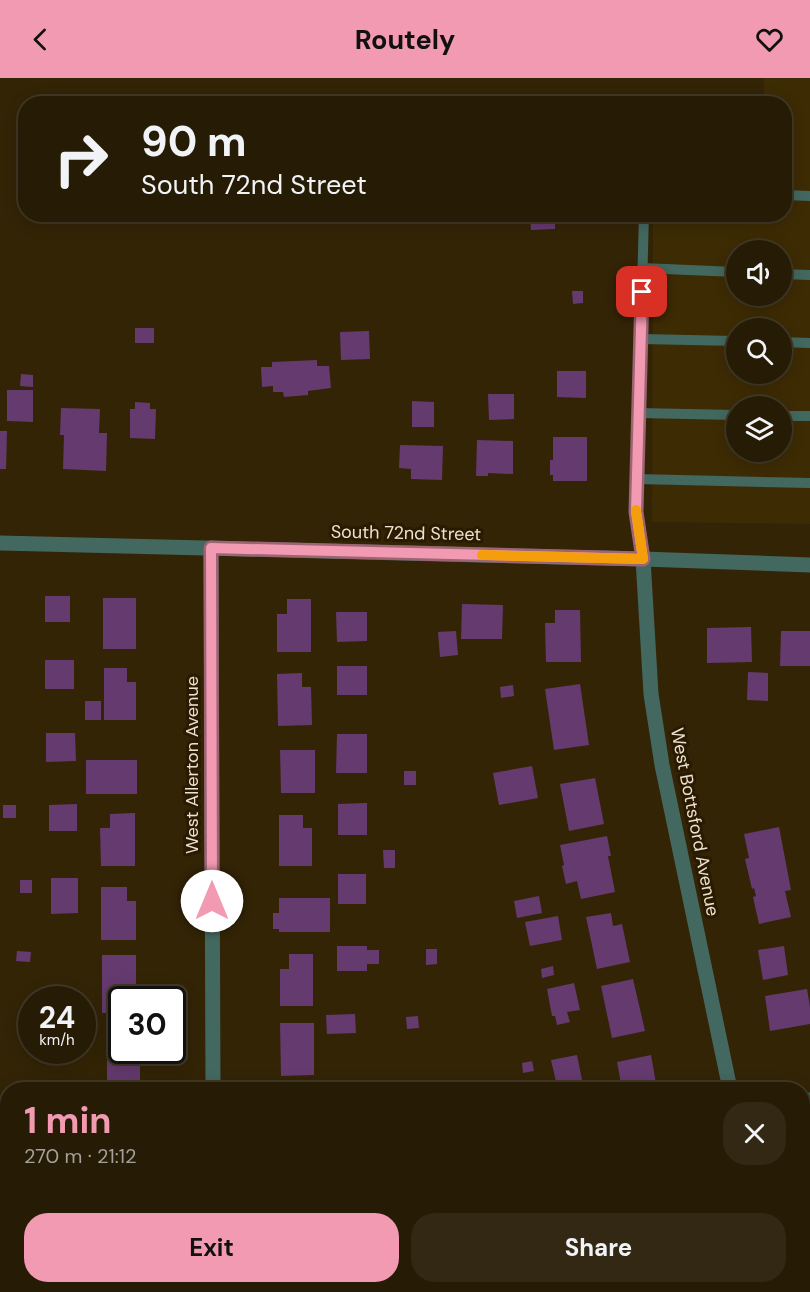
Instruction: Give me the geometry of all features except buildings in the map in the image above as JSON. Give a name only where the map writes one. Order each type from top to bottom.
[{"type":"street","name":"South 72nd Street","points":[[0,543],[810,565]]},
{"type":"street","name":"West Allerton Avenue","points":[[211,548],[213,1082]]},
{"type":"street","name":"West Bottsford Avenue","points":[[643,559],[651,694],[662,765],[729,1082]]},
{"type":"lane","points":[[792,195],[810,196]]},
{"type":"lane","points":[[643,559],[636,512],[644,222]]},
{"type":"lane","points":[[642,268],[726,272]]},
{"type":"lane","points":[[792,274],[810,275]]},
{"type":"lane","points":[[641,339],[726,341]]},
{"type":"lane","points":[[792,342],[810,343]]},
{"type":"lane","points":[[639,412],[726,415]]},
{"type":"lane","points":[[792,416],[810,416]]},
{"type":"lane","points":[[637,479],[810,483]]},
{"type":"shaded area","points":[[764,78],[810,78],[810,524],[652,522],[653,222],[792,222],[792,96],[764,96]]},
{"type":"slow traffic","points":[[482,555],[643,559],[636,510]]},
{"type":"route","points":[[212,901],[211,548],[643,559],[636,512],[642,292]]}]
